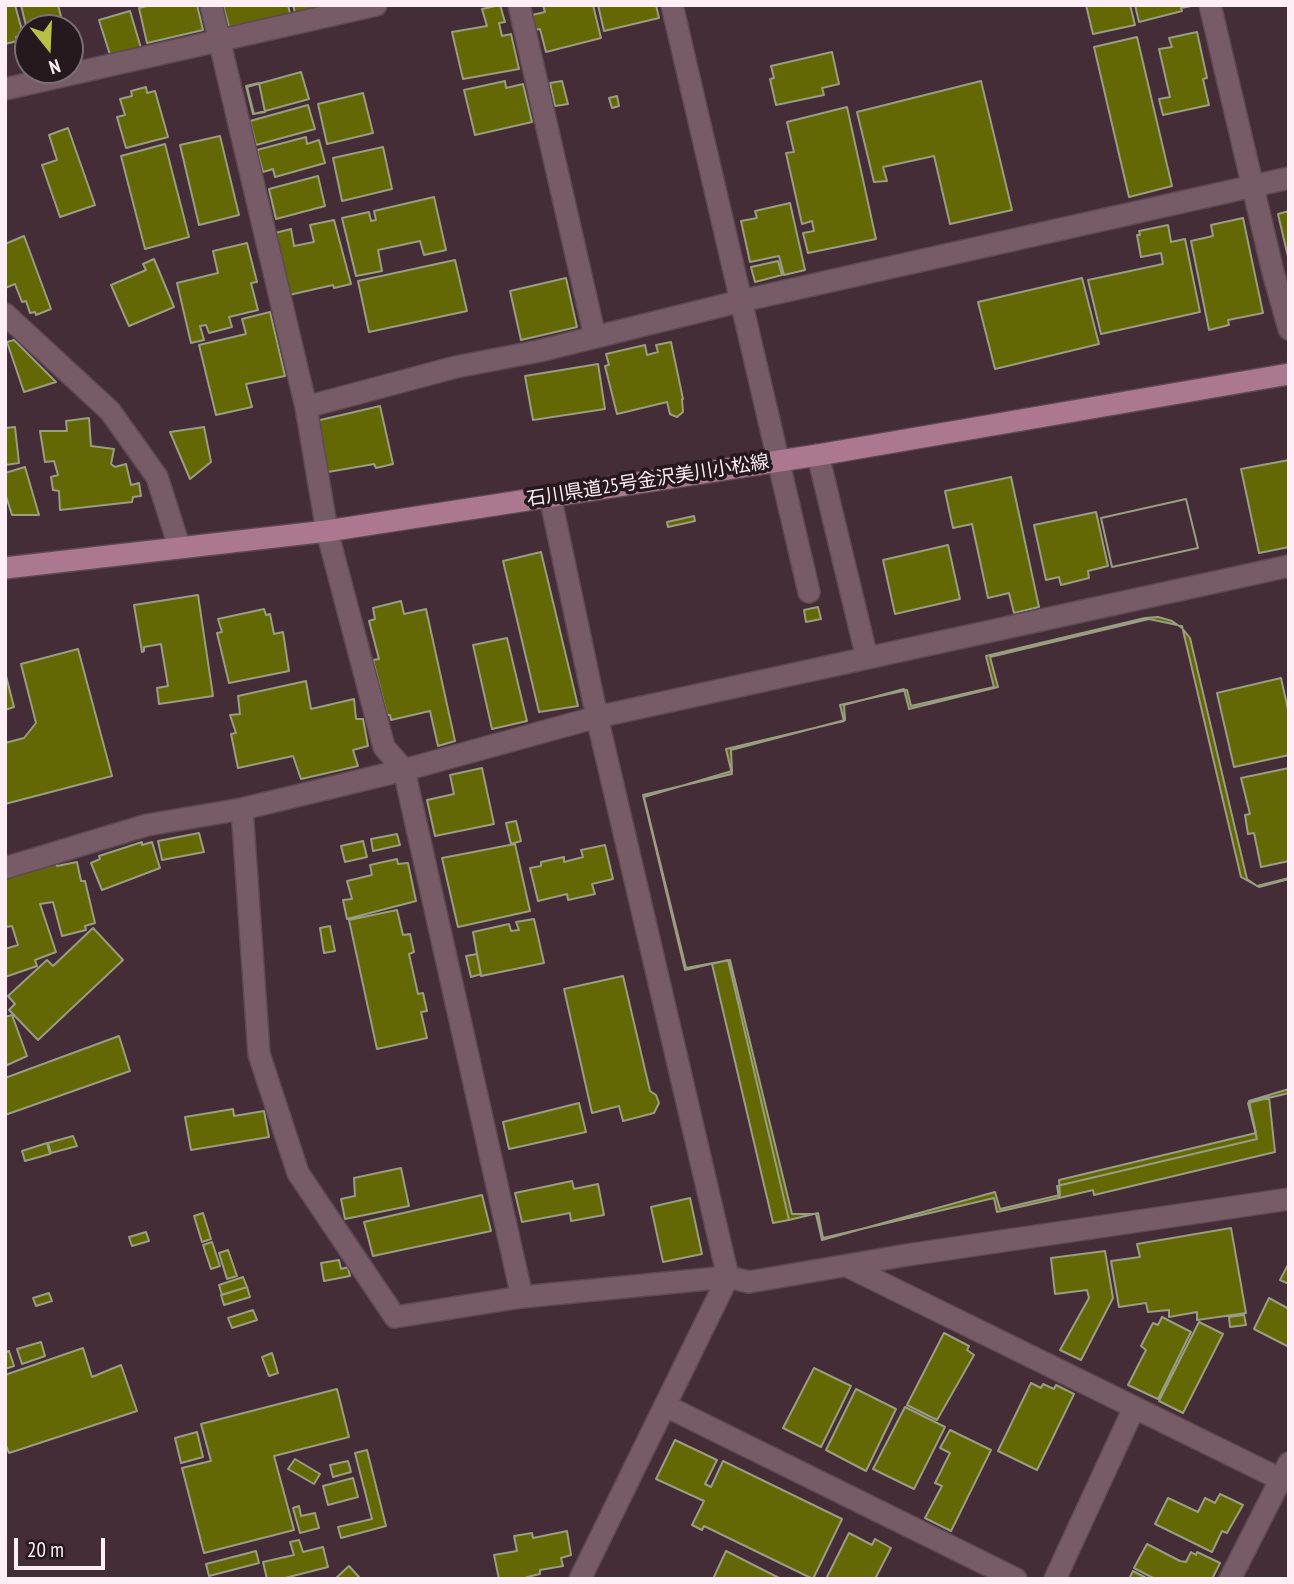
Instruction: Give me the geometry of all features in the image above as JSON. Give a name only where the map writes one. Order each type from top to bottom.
[{"type":"main road","name":"石川県道25号金沢美川小松線","points":[[5,568],[327,531],[818,455],[1289,374]]},
{"type":"street","points":[[211,5],[306,407],[327,531],[384,747],[404,770],[522,1297]]},
{"type":"street","points":[[5,89],[374,5]]},
{"type":"street","points":[[519,5],[595,337]]},
{"type":"street","points":[[672,5],[809,592]]},
{"type":"street","points":[[1210,5],[1289,330]]},
{"type":"street","points":[[306,407],[456,367],[1289,178]]},
{"type":"street","points":[[5,314],[110,411],[157,477],[179,546]]},
{"type":"street","points":[[818,455],[867,658]]},
{"type":"street","points":[[550,496],[597,717],[728,1277],[580,1579]]},
{"type":"street","points":[[5,867],[147,825],[242,809],[404,770],[597,717],[1289,566]]},
{"type":"street","points":[[242,809],[259,1054],[298,1173],[395,1317],[522,1297],[728,1277],[749,1282],[1289,1199]]},
{"type":"street","points":[[847,1266],[1134,1408],[1284,1471],[1230,1579]]},
{"type":"street","points":[[666,1406],[1016,1579]]},
{"type":"street","points":[[1055,1579],[1134,1408]]},
{"type":"building","points":[[5,5],[15,5],[17,14],[14,14],[14,42],[5,44]]},
{"type":"building","points":[[21,5],[58,5],[60,14],[23,14]]},
{"type":"building","points":[[151,5],[197,5],[203,30],[147,43],[139,8]]},
{"type":"building","points":[[223,5],[288,5],[291,18],[231,34]]},
{"type":"building","points":[[293,5],[332,5],[296,17]]},
{"type":"building","points":[[500,5],[505,22],[499,23],[502,36],[511,34],[519,69],[463,79],[452,32],[487,26],[482,9]]},
{"type":"building","points":[[543,5],[593,5],[601,38],[546,52],[540,29],[535,30],[532,15],[545,12]]},
{"type":"building","points":[[598,5],[656,5],[659,18],[604,31]]},
{"type":"building","points":[[1086,5],[1130,5],[1135,25],[1093,34]]},
{"type":"building","points":[[1135,5],[1191,6],[1181,8],[1182,11],[1139,22]]},
{"type":"building","points":[[130,11],[141,48],[111,58],[99,20]]},
{"type":"building","points":[[1197,32],[1207,78],[1203,79],[1209,105],[1163,115],[1159,99],[1170,97],[1159,49],[1172,47],[1169,38]]},
{"type":"building","points":[[1137,37],[1172,186],[1129,197],[1094,47]]},
{"type":"building","points":[[832,52],[839,84],[822,88],[824,95],[776,105],[770,79],[774,78],[771,66]]},
{"type":"building","points":[[301,72],[309,99],[254,114],[247,87]]},
{"type":"building","points":[[505,81],[506,88],[523,84],[532,122],[475,135],[464,90]]},
{"type":"building","points":[[562,81],[568,104],[555,106],[550,83]]},
{"type":"building","points":[[981,81],[1012,210],[950,224],[934,156],[883,167],[887,181],[874,182],[857,112]]},
{"type":"building","points":[[259,83],[265,112],[253,114],[246,86]]},
{"type":"building","points":[[146,87],[147,93],[155,91],[168,137],[126,148],[117,117],[125,115],[120,99],[132,96],[131,91]]},
{"type":"building","points":[[363,93],[373,133],[327,144],[318,104]]},
{"type":"building","points":[[617,96],[619,106],[612,108],[609,98]]},
{"type":"building","points":[[308,105],[315,129],[256,145],[250,121]]},
{"type":"building","points":[[847,107],[876,239],[808,253],[803,233],[814,231],[812,221],[802,224],[786,153],[794,152],[787,122]]},
{"type":"building","points":[[68,128],[95,205],[60,217],[42,165],[57,160],[49,135]]},
{"type":"building","points":[[220,136],[239,215],[199,225],[180,145]]},
{"type":"building","points":[[306,137],[307,144],[319,140],[325,163],[275,177],[273,169],[263,172],[257,150]]},
{"type":"building","points":[[165,144],[189,237],[145,249],[121,156]]},
{"type":"building","points":[[383,147],[392,189],[342,201],[333,158]]},
{"type":"building","points":[[318,176],[325,206],[276,219],[269,189]]},
{"type":"building","points":[[434,197],[446,250],[424,255],[420,241],[378,250],[382,271],[356,276],[342,218],[369,212],[371,221],[376,220],[374,211]]},
{"type":"building","points":[[790,203],[805,270],[784,275],[779,256],[750,262],[741,221],[757,218],[755,211]]},
{"type":"building","points":[[1289,211],[1289,261],[1278,214]]},
{"type":"building","points":[[1243,218],[1263,313],[1228,320],[1229,325],[1209,330],[1191,241],[1213,236],[1211,225]]},
{"type":"building","points":[[334,220],[351,284],[334,288],[333,285],[289,295],[275,233],[291,229],[294,246],[314,242],[310,225]]},
{"type":"building","points":[[1168,225],[1171,242],[1185,239],[1200,312],[1101,334],[1088,280],[1163,264],[1161,253],[1141,257],[1137,235],[1140,235],[1139,231]]},
{"type":"building","points":[[24,236],[51,309],[36,315],[35,312],[30,313],[26,301],[22,302],[15,284],[5,288],[5,244]]},
{"type":"building","points":[[247,243],[257,282],[251,283],[258,310],[229,317],[232,327],[209,333],[206,325],[200,326],[204,340],[191,343],[177,283],[218,273],[213,251]]},
{"type":"building","points":[[154,259],[174,307],[129,326],[111,285],[146,270],[143,264]]},
{"type":"building","points":[[455,260],[467,311],[369,332],[358,281]]},
{"type":"building","points":[[778,261],[782,275],[755,282],[751,267]]},
{"type":"building","points":[[566,278],[577,327],[521,340],[510,291]]},
{"type":"building","points":[[1082,278],[1099,344],[995,369],[978,302]]},
{"type":"building","points":[[270,312],[285,376],[246,384],[252,407],[216,415],[199,345],[246,334],[242,319]]},
{"type":"building","points":[[14,340],[56,382],[24,392],[7,342]]},
{"type":"building","points":[[671,342],[683,399],[683,412],[677,417],[670,414],[667,402],[617,414],[605,366],[609,365],[606,354],[645,345],[647,355],[658,352],[656,345]]},
{"type":"building","points":[[598,364],[605,409],[533,420],[525,376]]},
{"type":"building","points":[[380,406],[393,464],[376,468],[374,464],[328,472],[316,421]]},
{"type":"building","points":[[89,418],[91,446],[114,449],[111,464],[115,467],[126,464],[131,485],[139,483],[141,496],[133,497],[132,502],[60,510],[59,491],[53,490],[51,477],[58,475],[54,461],[45,462],[40,431],[67,431],[66,421]]},
{"type":"building","points":[[15,427],[19,463],[5,465],[5,428]]},
{"type":"building","points":[[204,427],[211,462],[190,479],[170,432]]},
{"type":"building","points":[[1289,460],[1289,547],[1259,553],[1241,469]]},
{"type":"building","points":[[25,467],[39,515],[12,515],[5,493],[5,473]]},
{"type":"building","points":[[1011,477],[1039,607],[1014,613],[1009,593],[988,598],[972,524],[953,528],[945,491]]},
{"type":"building","points":[[1186,499],[1198,548],[1112,567],[1101,518]]},
{"type":"building","points":[[1186,499],[1198,548],[1112,567],[1101,518]]},
{"type":"building","points":[[1096,512],[1108,566],[1088,571],[1089,578],[1061,585],[1059,577],[1046,580],[1034,525]]},
{"type":"building","points":[[694,516],[695,521],[668,527],[667,522]]},
{"type":"building","points":[[948,545],[960,599],[895,614],[883,560]]},
{"type":"building","points":[[541,552],[578,706],[539,712],[503,561]]},
{"type":"building","points":[[198,595],[213,696],[159,704],[157,688],[168,686],[161,644],[144,647],[142,652],[134,605]]},
{"type":"building","points":[[401,601],[404,614],[426,609],[455,741],[438,746],[430,711],[391,720],[390,715],[387,715],[373,660],[379,659],[369,621],[375,619],[373,608]]},
{"type":"building","points":[[818,607],[821,619],[806,622],[804,610]]},
{"type":"building","points":[[264,609],[266,615],[270,614],[274,634],[283,632],[289,671],[229,683],[217,633],[222,632],[218,619]]},
{"type":"building","points":[[1158,617],[1172,621],[1190,638],[1247,879],[1257,886],[1289,878],[1289,1093],[1248,1103],[1257,1139],[1057,1186],[1059,1198],[997,1212],[994,1198],[823,1238],[818,1213],[789,1220],[728,960],[685,970],[643,795],[732,774],[726,749],[844,721],[840,705],[907,690],[911,706],[994,687],[986,656]]},
{"type":"building","points":[[1149,619],[1182,626],[1241,877],[1259,887],[1289,879],[1289,1089],[1249,1101],[1256,1133],[1059,1180],[1060,1195],[1000,1209],[995,1192],[822,1240],[816,1214],[792,1214],[730,960],[686,968],[644,797],[732,771],[731,750],[845,720],[844,705],[904,689],[909,709],[998,687],[990,657]]},
{"type":"building","points":[[507,638],[527,721],[492,729],[473,645]]},
{"type":"building","points":[[78,649],[112,776],[5,804],[5,743],[24,738],[36,723],[21,664]]},
{"type":"building","points":[[5,672],[14,707],[5,710]]},
{"type":"building","points":[[1281,678],[1289,714],[1289,755],[1234,767],[1217,693]]},
{"type":"building","points":[[306,681],[311,709],[354,699],[356,719],[363,719],[368,746],[353,750],[358,766],[301,779],[293,756],[238,768],[231,734],[236,733],[230,715],[240,714],[238,696]]},
{"type":"building","points":[[482,768],[494,824],[435,836],[427,800],[454,794],[450,775]]},
{"type":"building","points":[[1289,768],[1289,861],[1261,867],[1254,833],[1248,834],[1245,815],[1250,814],[1241,778]]},
{"type":"building","points":[[516,821],[521,841],[511,844],[506,823]]},
{"type":"building","points":[[199,833],[204,852],[162,860],[158,841]]},
{"type":"building","points":[[397,834],[400,845],[373,851],[371,839]]},
{"type":"building","points":[[363,841],[367,857],[345,862],[341,846]]},
{"type":"building","points":[[142,842],[142,845],[152,842],[160,868],[102,890],[91,863],[100,859],[99,856]]},
{"type":"building","points":[[515,844],[530,911],[458,927],[442,858]]},
{"type":"building","points":[[605,845],[613,879],[592,884],[595,894],[568,900],[567,894],[538,901],[530,868],[541,866],[541,862],[564,857],[564,862],[583,857],[581,850]]},
{"type":"building","points":[[397,859],[398,864],[408,863],[416,901],[347,919],[343,900],[352,899],[347,881],[372,875],[370,865]]},
{"type":"building","points":[[56,861],[57,866],[77,862],[81,881],[85,881],[95,923],[85,926],[86,930],[62,936],[53,902],[40,904],[56,952],[35,960],[37,966],[5,977],[5,949],[18,945],[12,926],[5,927],[5,877],[26,873],[25,869]]},
{"type":"building","points":[[397,910],[403,935],[410,934],[414,952],[409,954],[418,994],[423,993],[427,1011],[421,1012],[427,1038],[377,1049],[349,920]]},
{"type":"building","points":[[534,919],[544,963],[481,976],[473,932],[509,924],[511,931],[519,930],[516,922]]},
{"type":"building","points":[[330,926],[335,951],[324,953],[320,928]]},
{"type":"building","points":[[93,928],[123,960],[38,1040],[9,1010],[15,1004],[8,996],[47,960],[53,966]]},
{"type":"building","points":[[477,954],[481,974],[471,977],[466,956]]},
{"type":"building","points":[[728,960],[789,1220],[773,1223],[712,964]]},
{"type":"building","points":[[623,976],[650,1091],[656,1095],[659,1103],[654,1113],[623,1121],[619,1106],[592,1113],[564,989]]},
{"type":"building","points":[[12,1015],[27,1056],[5,1066],[5,1017]]},
{"type":"building","points":[[119,1036],[130,1071],[5,1115],[5,1078]]},
{"type":"building","points":[[1269,1097],[1275,1152],[1094,1195],[1093,1190],[1059,1198],[1057,1186],[1257,1139],[1248,1103]]},
{"type":"building","points":[[579,1103],[586,1132],[509,1149],[503,1122]]},
{"type":"building","points":[[233,1109],[234,1116],[264,1111],[269,1137],[191,1150],[185,1117]]},
{"type":"building","points":[[73,1136],[77,1146],[51,1153],[48,1143]]},
{"type":"building","points":[[47,1143],[50,1154],[25,1161],[22,1151]]},
{"type":"building","points":[[401,1168],[409,1206],[345,1219],[341,1199],[355,1196],[354,1178]]},
{"type":"building","points":[[572,1181],[574,1189],[598,1184],[604,1215],[571,1221],[570,1213],[522,1222],[515,1193]]},
{"type":"building","points":[[482,1195],[491,1231],[373,1256],[364,1222]]},
{"type":"building","points":[[690,1198],[702,1254],[663,1262],[651,1207]]},
{"type":"building","points":[[203,1213],[211,1239],[202,1242],[194,1216]]},
{"type":"building","points":[[1231,1228],[1246,1313],[1197,1320],[1197,1312],[1169,1317],[1169,1310],[1148,1312],[1146,1303],[1119,1307],[1111,1261],[1140,1257],[1137,1244]]},
{"type":"building","points":[[146,1232],[149,1241],[132,1246],[129,1237]]},
{"type":"building","points":[[212,1242],[220,1266],[211,1269],[203,1245]]},
{"type":"building","points":[[228,1250],[237,1276],[227,1279],[219,1253]]},
{"type":"building","points":[[1105,1251],[1113,1298],[1081,1360],[1060,1350],[1089,1298],[1087,1290],[1055,1294],[1051,1258]]},
{"type":"building","points":[[339,1260],[341,1269],[348,1267],[350,1276],[324,1281],[321,1263]]},
{"type":"building","points":[[1289,1263],[1289,1284],[1280,1280]]},
{"type":"building","points":[[243,1277],[247,1287],[222,1295],[219,1285]]},
{"type":"building","points":[[247,1287],[250,1297],[224,1305],[221,1295]]},
{"type":"building","points":[[49,1293],[52,1301],[36,1306],[33,1298]]},
{"type":"building","points":[[1269,1298],[1289,1309],[1289,1347],[1254,1329]]},
{"type":"building","points":[[253,1310],[257,1320],[232,1328],[228,1318]]},
{"type":"building","points":[[1244,1315],[1246,1325],[1230,1327],[1229,1317]]},
{"type":"building","points":[[1162,1317],[1191,1332],[1158,1399],[1128,1385],[1146,1350],[1141,1346],[1153,1323],[1158,1325]]},
{"type":"building","points":[[1199,1322],[1223,1334],[1183,1413],[1159,1401]]},
{"type":"building","points":[[944,1333],[969,1346],[967,1350],[974,1355],[937,1420],[907,1405]]},
{"type":"building","points":[[41,1342],[45,1356],[22,1364],[17,1349]]},
{"type":"building","points":[[83,1348],[92,1377],[121,1365],[137,1411],[9,1453],[5,1443],[5,1375]]},
{"type":"building","points":[[9,1351],[14,1366],[5,1369],[5,1352]]},
{"type":"building","points":[[272,1353],[278,1373],[269,1376],[262,1357]]},
{"type":"building","points":[[814,1368],[851,1386],[821,1447],[783,1428]]},
{"type":"building","points":[[1031,1383],[1041,1388],[1043,1384],[1054,1389],[1056,1385],[1074,1394],[1037,1470],[998,1451]]},
{"type":"building","points":[[337,1389],[349,1437],[274,1456],[294,1530],[204,1553],[182,1468],[211,1461],[201,1424]]},
{"type":"building","points":[[856,1389],[896,1409],[866,1471],[826,1450]]},
{"type":"building","points":[[905,1407],[945,1427],[914,1489],[873,1469]]},
{"type":"building","points":[[950,1430],[991,1450],[951,1531],[925,1518],[942,1486],[935,1483],[950,1453],[940,1448]]},
{"type":"building","points":[[197,1432],[203,1457],[181,1463],[175,1438]]},
{"type":"building","points":[[675,1440],[717,1460],[705,1484],[711,1487],[723,1461],[842,1519],[813,1579],[704,1526],[702,1530],[692,1525],[704,1501],[656,1479]]},
{"type":"building","points":[[367,1450],[386,1526],[341,1538],[338,1527],[372,1519],[355,1453]]},
{"type":"building","points":[[295,1459],[320,1474],[314,1484],[288,1469]]},
{"type":"building","points":[[348,1461],[351,1472],[333,1477],[330,1465]]},
{"type":"building","points":[[353,1478],[358,1497],[328,1505],[323,1486]]},
{"type":"building","points":[[1220,1494],[1243,1505],[1227,1533],[1222,1531],[1212,1552],[1155,1524],[1168,1498],[1198,1512],[1205,1498],[1215,1503]]},
{"type":"building","points":[[299,1506],[301,1516],[315,1513],[319,1528],[300,1533],[293,1508]]},
{"type":"building","points":[[567,1531],[571,1555],[561,1558],[563,1566],[540,1570],[540,1574],[527,1579],[499,1579],[494,1555],[517,1551],[514,1536],[532,1533],[533,1538]]},
{"type":"building","points":[[849,1533],[872,1545],[875,1539],[891,1548],[875,1579],[826,1579]]},
{"type":"building","points":[[299,1540],[303,1552],[323,1547],[328,1567],[281,1579],[267,1579],[263,1562],[294,1555],[290,1542]]},
{"type":"building","points":[[1147,1544],[1180,1561],[1186,1562],[1191,1552],[1196,1555],[1197,1552],[1220,1563],[1212,1579],[1155,1579],[1134,1568]]},
{"type":"building","points":[[256,1551],[259,1563],[209,1576],[206,1564]]},
{"type":"building","points":[[726,1551],[728,1552],[781,1579],[713,1579]]},
{"type":"building","points":[[349,1566],[359,1577],[357,1579],[335,1579]]},
{"type":"building","points":[[1133,1571],[1148,1579],[1129,1579]]}]
